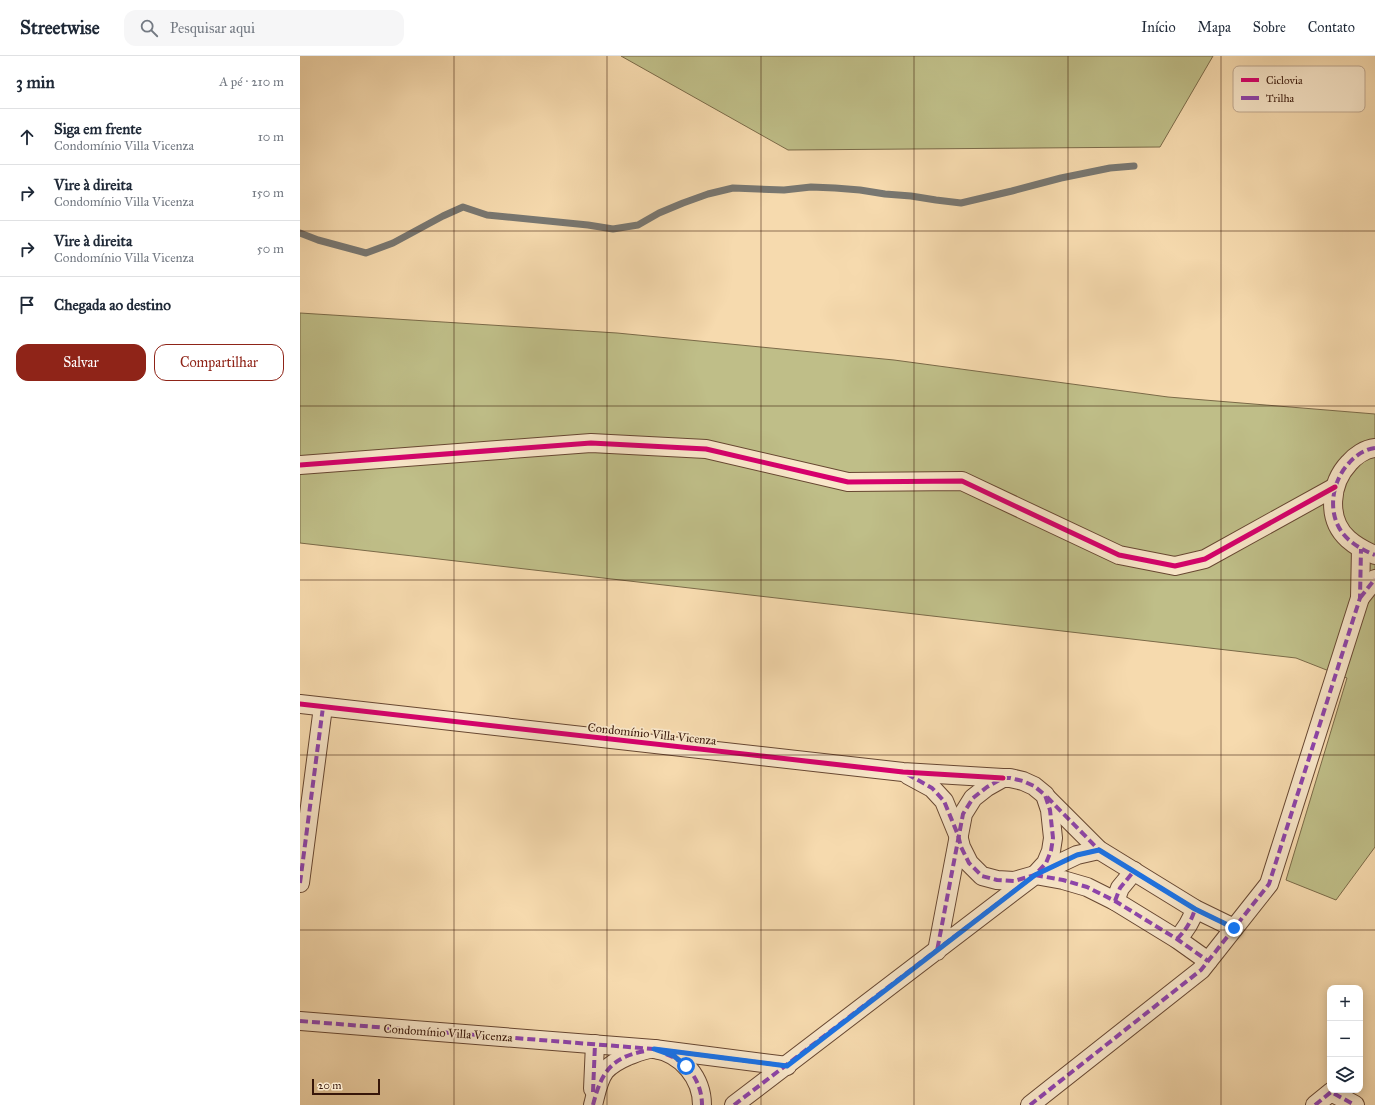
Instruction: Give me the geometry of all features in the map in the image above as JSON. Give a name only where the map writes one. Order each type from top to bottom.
[{"type":"street","points":[[300,465],[591,443],[706,449],[848,482],[962,481],[1119,555],[1175,566],[1205,559],[1335,487]]},
{"type":"street","points":[[1030,1105],[1200,970],[1269,884],[1360,598],[1368,552],[1347,538],[1337,523],[1333,505],[1335,487],[1342,470],[1355,457],[1371,448],[1375,448]]},
{"type":"street","points":[[1360,598],[1375,579]]},
{"type":"street","name":"Condomínio Villa Vicenza","points":[[300,704],[903,772],[1010,778],[1023,781],[1034,786],[1099,850],[1195,909],[1234,928]]},
{"type":"street","points":[[300,883],[323,707]]},
{"type":"street","name":"Condomínio Villa Vicenza","points":[[903,772],[932,788],[944,801],[958,834],[961,847],[969,863],[982,876],[997,880],[1014,881],[1035,875],[1077,855],[1099,850]]},
{"type":"street","points":[[937,951],[963,814],[973,798],[1002,778]]},
{"type":"street","name":"Condomínio Villa Vicenza","points":[[734,1105],[1035,875],[1046,863],[1054,838],[1050,810],[1045,796]]},
{"type":"street","points":[[1115,901],[1120,888],[1134,871]]},
{"type":"street","name":"Condomínio Villa Vicenza","points":[[1035,875],[1063,880],[1087,888],[1115,901],[1177,939],[1208,961]]},
{"type":"street","points":[[1177,939],[1190,923],[1195,909]]},
{"type":"street","name":"Condomínio Villa Vicenza","points":[[300,1021],[654,1049],[787,1066]]},
{"type":"street","name":"Condomínio Villa Vicenza","points":[[593,1105],[595,1044]]},
{"type":"street","name":"Condomínio Villa Vicenza","points":[[593,1105],[597,1087],[605,1071],[621,1058],[637,1052],[654,1049],[674,1056],[686,1066],[695,1078],[702,1094],[702,1105]]},
{"type":"street","points":[[1315,1105],[1331,1092],[1355,1105]]},
{"type":"shaded area","points":[[621,56],[1213,56],[1160,147],[788,150]]},
{"type":"shaded area","points":[[300,313],[617,333],[894,360],[1168,397],[1375,414],[1375,847],[1336,900],[1286,880],[1347,678],[1296,658],[300,543]]},
{"type":"waterway","points":[[300,233],[318,240],[366,253],[393,243],[463,207],[487,215],[588,225],[613,229],[638,225],[659,213],[683,203],[708,194],[733,188],[784,190],[811,187],[835,188],[961,203],[1061,178],[1110,168],[1134,166]]},
{"type":"marked path","points":[[1375,448],[1360,453],[1349,463],[1338,480],[1333,501],[1336,522],[1341,531],[1355,544],[1375,555]]},
{"type":"marked path","points":[[1030,1105],[1201,970],[1269,884],[1360,598],[1361,549]]},
{"type":"marked path","points":[[1360,598],[1375,579]]},
{"type":"marked path","points":[[300,883],[323,707]]},
{"type":"marked path","points":[[907,774],[932,788],[944,801],[958,835],[961,847],[969,863],[982,876],[997,880],[1014,881],[1035,875],[1077,855],[1099,850]]},
{"type":"marked path","points":[[734,1105],[1035,875],[1046,863],[1051,851],[1053,838],[1050,810],[1045,795],[1034,786],[1023,781],[1003,778],[987,787],[973,798],[963,814],[937,951]]},
{"type":"marked path","points":[[1047,797],[1099,850],[1195,909],[1234,928]]},
{"type":"marked path","points":[[1115,901],[1120,888],[1134,871]]},
{"type":"marked path","points":[[1035,875],[1063,880],[1087,887],[1115,901],[1177,939],[1208,961]]},
{"type":"marked path","points":[[1177,939],[1188,926],[1195,909]]},
{"type":"marked path","points":[[300,1021],[654,1049],[787,1066]]},
{"type":"marked path","points":[[593,1092],[595,1044]]},
{"type":"marked path","points":[[593,1105],[600,1084],[609,1068],[624,1057],[645,1051]]},
{"type":"marked path","points":[[666,1054],[681,1062],[692,1074],[699,1088],[702,1105]]},
{"type":"marked path","points":[[1315,1105],[1331,1092],[1355,1105]]},
{"type":"cycle path","points":[[300,465],[591,443],[706,449],[848,482],[962,481],[1119,555],[1175,566],[1205,559],[1335,487]]},
{"type":"cycle path","points":[[300,704],[903,772],[1003,778]]},
{"type":"route","points":[[686,1066],[674,1056],[654,1049],[787,1066],[1035,875],[1077,855],[1099,850],[1195,909],[1234,928]]}]
